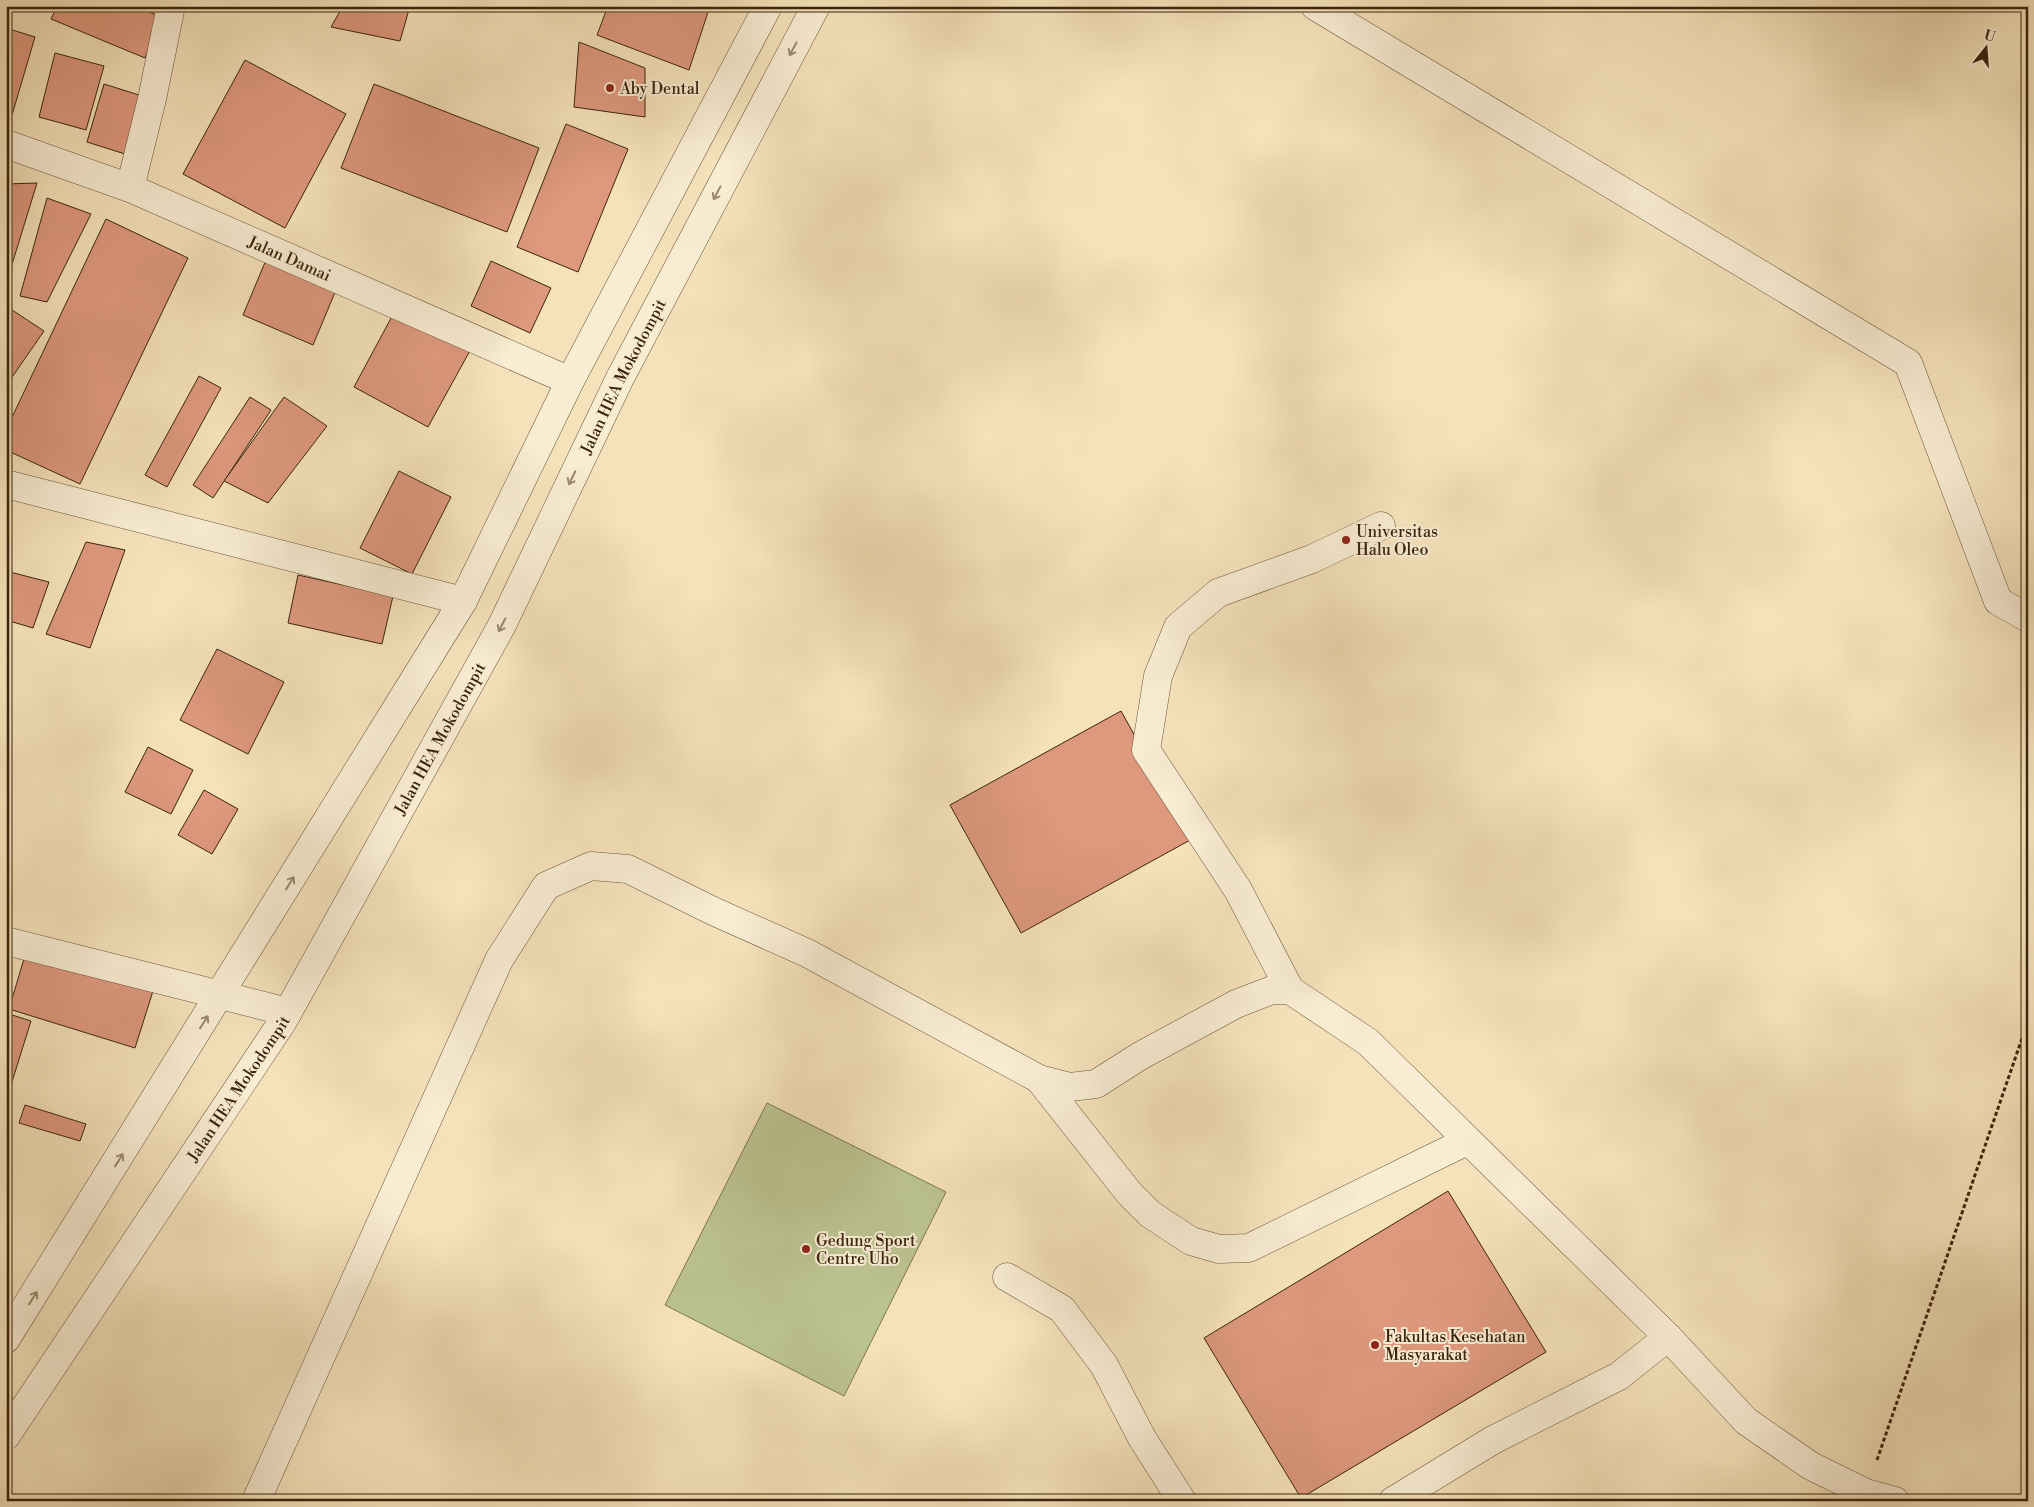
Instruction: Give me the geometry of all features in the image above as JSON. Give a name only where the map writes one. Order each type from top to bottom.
[{"type":"street","points":[[130,188],[152,99],[171,6]]},
{"type":"street","points":[[6,1339],[463,601],[570,381],[768,6]]},
{"type":"street","name":"Jalan HEA Mokodompit","points":[[6,1436],[288,1012],[502,625],[620,378],[816,6]]},
{"type":"street","points":[[1315,6],[1908,363],[1998,601],[2028,618]]},
{"type":"street","name":"Jalan Damai","points":[[6,144],[130,188],[570,381]]},
{"type":"street","points":[[6,484],[463,601]]},
{"type":"street","points":[[1381,526],[1312,559],[1218,593],[1178,627],[1158,676],[1146,750],[1238,890],[1290,990],[1368,1042],[1668,1337],[1746,1421],[1811,1466],[1865,1497],[1895,1501]]},
{"type":"street","points":[[256,1501],[499,960],[546,886],[591,866],[628,869],[713,911],[807,953],[1039,1079],[1070,1087],[1096,1084],[1140,1056],[1236,1004],[1272,990],[1290,990]]},
{"type":"street","points":[[6,941],[288,1012]]},
{"type":"street","points":[[1039,1079],[1124,1187],[1150,1214],[1191,1242],[1219,1249],[1249,1248],[1467,1141]]},
{"type":"street","points":[[1007,1277],[1062,1309],[1104,1365],[1142,1438],[1182,1501]]},
{"type":"street","points":[[1393,1501],[1493,1440],[1619,1376],[1668,1337]]},
{"type":"path","points":[[1865,1497],[2028,1021]]},
{"type":"green space","name":"Gedung Sport Centre Uho","points":[[767,1103],[946,1192],[844,1396],[665,1305]]},
{"type":"building","points":[[25,6],[47,6],[46,12]]},
{"type":"building","points":[[57,6],[135,6],[161,17],[145,58],[51,19]]},
{"type":"building","points":[[343,6],[410,6],[400,41],[331,27]]},
{"type":"building","points":[[608,6],[710,6],[689,70],[597,35]]},
{"type":"building","points":[[6,28],[35,37],[12,115],[6,113]]},
{"type":"building","name":"Aby Dental","points":[[579,42],[645,68],[645,117],[574,107]]},
{"type":"building","points":[[55,53],[104,66],[86,130],[39,117]]},
{"type":"building","points":[[245,60],[346,114],[285,228],[183,174]]},
{"type":"building","points":[[104,84],[139,95],[125,154],[87,142]]},
{"type":"building","points":[[374,84],[539,148],[507,232],[341,168]]},
{"type":"building","points":[[566,124],[628,149],[578,272],[517,247]]},
{"type":"building","points":[[37,183],[6,284],[6,184]]},
{"type":"building","points":[[47,198],[91,214],[47,302],[20,296]]},
{"type":"building","points":[[106,219],[188,258],[80,484],[6,450],[6,430]]},
{"type":"building","points":[[266,260],[336,290],[313,345],[243,315]]},
{"type":"building","points":[[491,261],[551,288],[530,333],[471,306]]},
{"type":"building","points":[[6,306],[44,331],[6,386]]},
{"type":"building","points":[[397,307],[472,347],[428,427],[354,387]]},
{"type":"building","points":[[199,376],[221,388],[167,487],[145,475]]},
{"type":"building","points":[[250,397],[271,410],[213,498],[193,485]]},
{"type":"building","points":[[284,397],[327,426],[268,503],[224,481]]},
{"type":"building","points":[[399,471],[451,497],[412,574],[360,548]]},
{"type":"building","points":[[86,542],[125,550],[90,648],[46,634]]},
{"type":"building","points":[[6,571],[49,582],[33,628],[6,620]]},
{"type":"building","points":[[298,575],[393,596],[382,644],[288,623]]},
{"type":"building","points":[[217,649],[284,682],[248,754],[180,720]]},
{"type":"building","points":[[1121,711],[1192,839],[1021,933],[950,805]]},
{"type":"building","points":[[148,747],[193,770],[171,814],[125,792]]},
{"type":"building","points":[[204,790],[238,809],[212,854],[178,835]]},
{"type":"building","points":[[26,952],[153,991],[135,1048],[9,1009]]},
{"type":"building","points":[[6,1013],[31,1021],[6,1101]]},
{"type":"building","points":[[25,1105],[86,1124],[80,1141],[19,1123]]},
{"type":"building","name":"Fakultas Kesehatan Masyarakat","points":[[1448,1191],[1546,1352],[1301,1498],[1204,1338]]},
{"type":"place","name":"Aby Dental","points":[[610,88]]},
{"type":"place","name":"Universitas Halu Oleo","points":[[1346,540]]},
{"type":"place","name":"Gedung Sport Centre Uho","points":[[806,1249]]},
{"type":"place","name":"Fakultas Kesehatan Masyarakat","points":[[1375,1345]]}]
